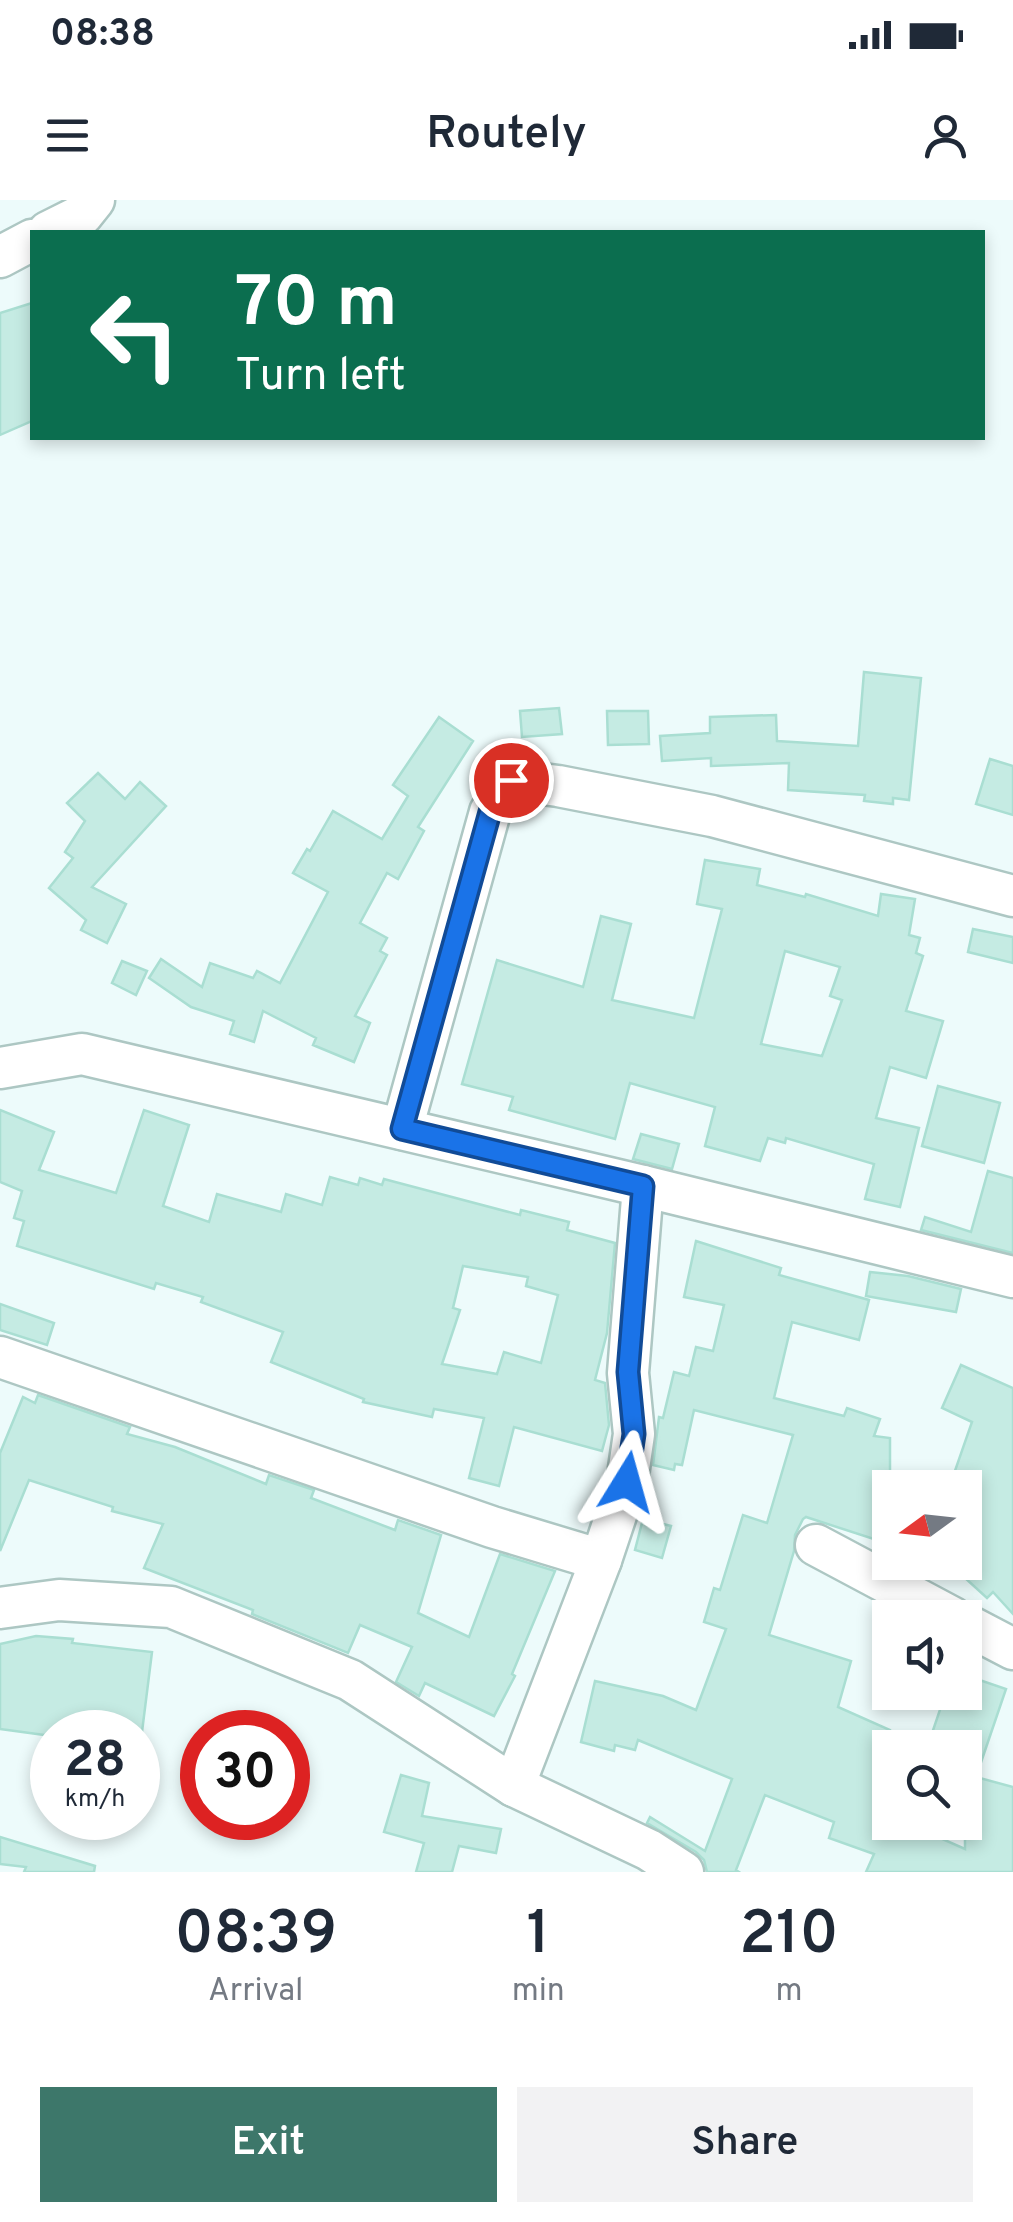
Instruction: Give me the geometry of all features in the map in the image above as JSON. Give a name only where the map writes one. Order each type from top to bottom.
[{"type":"street","points":[[52,230],[82,215],[94,200]]},
{"type":"street","points":[[0,256],[30,241]]},
{"type":"street","points":[[402,1129],[490,812],[511,780],[712,816],[1013,896]]},
{"type":"street","points":[[0,1068],[82,1054],[1013,1277]]},
{"type":"street","points":[[514,1786],[627,1482],[634,1434],[628,1372],[643,1186]]},
{"type":"street","points":[[0,1356],[492,1527],[600,1560]]},
{"type":"street","points":[[816,1545],[919,1600]]},
{"type":"street","points":[[0,1608],[59,1600],[171,1607],[350,1680],[514,1786],[649,1850],[683,1872]]},
{"type":"street","points":[[982,1633],[1013,1649]]},
{"type":"building","points":[[30,304],[30,422],[0,435],[0,313]]},
{"type":"building","points":[[864,672],[921,678],[909,800],[893,798],[893,804],[864,801],[865,795],[788,790],[789,763],[711,766],[711,758],[662,761],[660,736],[710,733],[710,717],[776,715],[777,741],[858,746]]},
{"type":"building","points":[[559,708],[562,734],[522,737],[520,711]]},
{"type":"building","points":[[607,711],[648,711],[649,744],[608,745]]},
{"type":"building","points":[[439,717],[473,741],[418,827],[424,831],[398,879],[387,873],[360,923],[387,938],[380,951],[387,955],[355,1016],[370,1023],[354,1062],[313,1045],[316,1038],[263,1011],[254,1042],[230,1034],[234,1021],[191,1007],[149,978],[161,959],[202,987],[210,963],[253,978],[257,971],[280,983],[328,892],[293,873],[307,849],[310,851],[333,811],[382,839],[408,796],[393,785]]},
{"type":"building","points":[[990,759],[1013,766],[1013,815],[976,804]]},
{"type":"building","points":[[98,773],[125,799],[140,782],[166,806],[92,887],[126,904],[107,943],[81,930],[86,920],[49,888],[73,858],[65,852],[85,821],[67,803]]},
{"type":"building","points":[[705,860],[760,869],[757,885],[805,897],[806,894],[878,916],[881,894],[915,899],[909,935],[920,938],[916,953],[923,956],[906,1011],[943,1021],[926,1078],[890,1067],[876,1118],[919,1128],[900,1207],[865,1199],[874,1164],[786,1138],[785,1143],[768,1138],[760,1161],[705,1146],[715,1107],[630,1083],[615,1139],[509,1110],[513,1097],[462,1084],[497,960],[583,987],[601,916],[631,924],[612,1000],[694,1018],[722,909],[697,904]],"holes":[[[785,951],[840,967],[830,996],[842,1000],[822,1056],[761,1044]]]},
{"type":"building","points":[[973,929],[1013,937],[1013,963],[968,952]]},
{"type":"building","points":[[122,961],[147,971],[136,995],[112,983]]},
{"type":"building","points":[[938,1086],[1000,1103],[984,1163],[922,1146]]},
{"type":"building","points":[[0,1110],[54,1132],[39,1170],[116,1193],[144,1110],[189,1125],[163,1206],[209,1222],[217,1194],[281,1212],[286,1194],[322,1205],[330,1177],[358,1185],[360,1178],[382,1185],[384,1179],[520,1215],[521,1210],[569,1222],[567,1230],[615,1243],[607,1333],[595,1380],[605,1383],[609,1425],[602,1451],[514,1427],[499,1486],[469,1478],[484,1418],[434,1409],[432,1417],[363,1402],[364,1399],[271,1362],[283,1332],[201,1302],[203,1297],[156,1283],[154,1289],[17,1246],[24,1221],[14,1218],[22,1191],[0,1182]],"holes":[[[463,1266],[528,1277],[526,1286],[558,1295],[541,1363],[504,1352],[497,1374],[442,1364],[460,1310],[453,1308]]]},
{"type":"building","points":[[641,1134],[679,1144],[672,1169],[633,1159]]},
{"type":"building","points":[[988,1171],[1013,1178],[1013,1253],[921,1230],[925,1217],[971,1232]]},
{"type":"building","points":[[696,1241],[781,1268],[779,1275],[869,1300],[859,1340],[792,1322],[774,1398],[844,1416],[847,1408],[880,1419],[874,1436],[890,1438],[890,1470],[872,1470],[872,1538],[803,1519],[795,1535],[794,1551],[769,1635],[851,1661],[838,1707],[890,1730],[872,1730],[872,1840],[945,1840],[965,1849],[965,1840],[982,1840],[982,1779],[1013,1787],[1013,1872],[866,1872],[874,1854],[829,1838],[834,1822],[765,1795],[736,1870],[739,1872],[707,1872],[704,1860],[696,1852],[647,1823],[650,1817],[705,1851],[732,1779],[638,1740],[635,1750],[615,1745],[614,1751],[581,1742],[595,1681],[663,1696],[696,1710],[726,1629],[704,1622],[714,1588],[720,1590],[743,1515],[767,1523],[793,1435],[694,1410],[682,1465],[675,1464],[674,1470],[653,1465],[659,1417],[663,1418],[674,1372],[689,1376],[696,1347],[713,1351],[724,1305],[684,1297]]},
{"type":"building","points":[[870,1272],[908,1276],[961,1289],[956,1312],[866,1296]]},
{"type":"building","points":[[0,1304],[54,1323],[47,1345],[0,1330]]},
{"type":"building","points":[[961,1365],[1013,1388],[1013,1614],[993,1592],[987,1598],[967,1580],[982,1580],[982,1470],[955,1470],[972,1422],[942,1408]]},
{"type":"building","points":[[38,1395],[130,1427],[127,1434],[175,1447],[266,1484],[269,1475],[314,1490],[311,1498],[395,1530],[398,1520],[441,1535],[418,1613],[469,1637],[500,1554],[555,1571],[512,1674],[515,1676],[494,1716],[425,1683],[419,1696],[396,1682],[412,1647],[360,1625],[348,1653],[252,1614],[253,1610],[144,1568],[163,1524],[112,1511],[113,1507],[29,1480],[0,1551],[0,1453],[23,1397],[35,1403]]},
{"type":"building","points":[[643,1519],[671,1526],[662,1558],[635,1550]]},
{"type":"building","points":[[36,1636],[152,1652],[145,1710],[30,1710],[30,1733],[0,1729],[0,1644]]},
{"type":"building","points":[[982,1681],[1006,1689],[982,1759],[982,1730],[933,1730],[940,1710],[982,1710]]},
{"type":"building","points":[[401,1775],[429,1783],[422,1816],[501,1829],[496,1853],[459,1846],[452,1872],[416,1872],[424,1843],[384,1832]]},
{"type":"building","points":[[0,1837],[95,1866],[94,1872],[24,1872],[26,1867],[0,1864]]},
{"type":"route","points":[[511,780],[490,812],[402,1129],[643,1186],[628,1372],[634,1434],[627,1482]]}]
